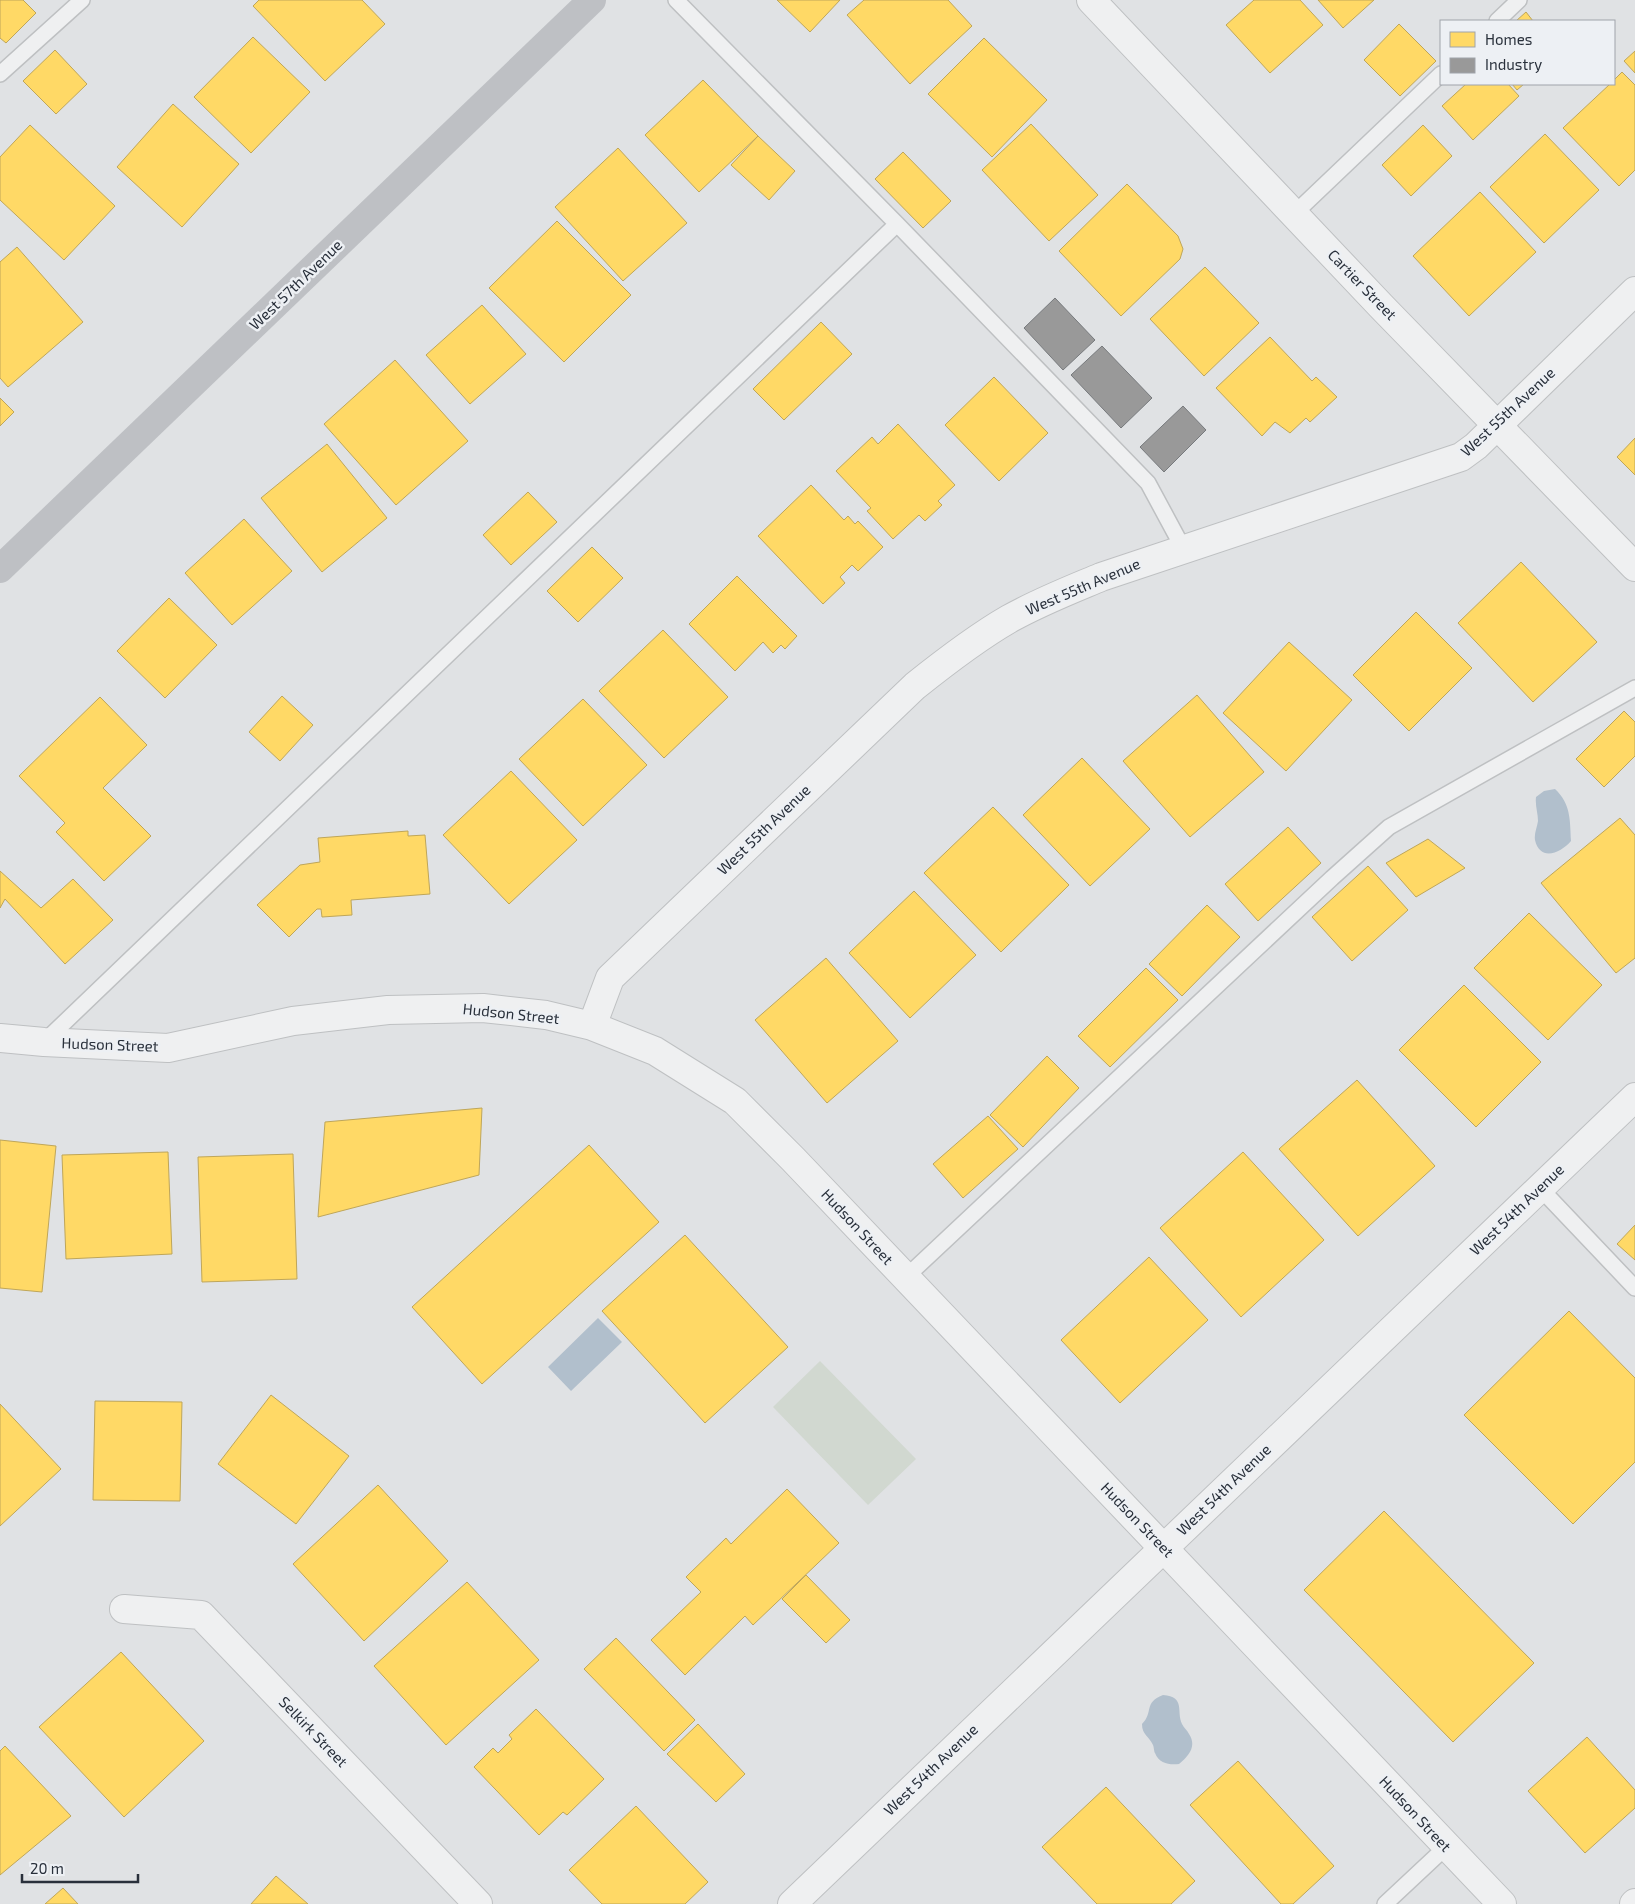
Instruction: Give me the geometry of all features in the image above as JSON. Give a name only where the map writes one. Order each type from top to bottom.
[{"type":"street","name":"West 57th Avenue","points":[[0,569],[592,0]]},
{"type":"street","name":"Cartier Street","points":[[1097,2],[1294,214],[1635,567]]},
{"type":"street","name":"West 55th Avenue","points":[[592,1026],[610,978],[915,686],[958,652],[1009,619],[1054,596],[1101,577],[1183,548],[1461,457],[1497,425],[1635,291]]},
{"type":"street","name":"Hudson Street","points":[[0,1038],[168,1048],[293,1021],[388,1010],[483,1008],[546,1015],[592,1026],[655,1051],[735,1101],[793,1159],[1502,1904]]},
{"type":"street","name":"West 54th Avenue","points":[[792,1904],[1635,1097]]},
{"type":"street","name":"Selkirk Street","points":[[124,1609],[201,1615],[478,1904]]},
{"type":"lane","points":[[0,74],[82,0]]},
{"type":"lane","points":[[676,0],[897,224],[1148,483],[1183,548]]},
{"type":"lane","points":[[1498,20],[1519,0]]},
{"type":"lane","points":[[1294,214],[1440,75]]},
{"type":"lane","points":[[44,1042],[897,224]]},
{"type":"lane","points":[[905,1278],[1332,878],[1389,828],[1635,688]]},
{"type":"lane","points":[[1540,1188],[1635,1288]]},
{"type":"lane","points":[[1386,1904],[1446,1847]]},
{"type":"shaded area","points":[[820,1361],[916,1459],[868,1505],[773,1407]]},
{"type":"water","points":[[1555,789],[1567,807],[1570,819],[1571,841],[1557,852],[1546,853],[1541,851],[1535,840],[1538,821],[1536,797],[1544,791]]},
{"type":"water","points":[[598,1318],[622,1342],[571,1391],[548,1367]]},
{"type":"water","points":[[1163,1695],[1170,1696],[1178,1702],[1180,1719],[1191,1738],[1191,1750],[1179,1764],[1169,1764],[1159,1760],[1150,1739],[1142,1728],[1142,1724],[1148,1716],[1153,1701]]},
{"type":"building: Homes","points":[[0,0],[23,0],[36,13],[6,43],[0,38]]},
{"type":"building: Homes","points":[[259,0],[362,0],[385,24],[325,81],[253,6]]},
{"type":"building: Homes","points":[[777,0],[840,0],[810,32]]},
{"type":"building: Homes","points":[[864,0],[948,0],[972,26],[910,84],[847,15]]},
{"type":"building: Homes","points":[[1254,0],[1300,0],[1323,25],[1270,73],[1226,25]]},
{"type":"building: Homes","points":[[1318,0],[1374,0],[1343,28]]},
{"type":"building: Homes","points":[[1526,12],[1532,20],[1517,20]]},
{"type":"building: Homes","points":[[1399,24],[1436,61],[1400,96],[1364,60]]},
{"type":"building: Homes","points":[[253,37],[310,92],[251,153],[194,97]]},
{"type":"building: Homes","points":[[984,38],[1047,100],[992,157],[928,94]]},
{"type":"building: Homes","points":[[55,50],[87,84],[56,114],[23,81]]},
{"type":"building: Homes","points":[[1635,51],[1635,73],[1624,61]]},
{"type":"building: Homes","points":[[1622,72],[1635,85],[1635,170],[1619,186],[1563,128],[1609,85],[1615,85],[1615,79]]},
{"type":"building: Homes","points":[[703,80],[758,136],[699,192],[645,135]]},
{"type":"building: Homes","points":[[1465,85],[1509,85],[1519,96],[1473,140],[1442,106]]},
{"type":"building: Homes","points":[[1513,85],[1523,85],[1517,90]]},
{"type":"building: Homes","points":[[173,104],[239,164],[182,227],[117,167]]},
{"type":"building: Homes","points":[[1031,124],[1098,195],[1049,241],[982,170]]},
{"type":"building: Homes","points":[[30,125],[115,206],[64,260],[0,200],[0,157]]},
{"type":"building: Homes","points":[[1423,125],[1452,156],[1411,196],[1382,165]]},
{"type":"building: Homes","points":[[1545,134],[1599,190],[1544,243],[1490,187]]},
{"type":"building: Homes","points":[[758,136],[795,171],[769,200],[731,165]]},
{"type":"building: Homes","points":[[618,148],[687,223],[623,281],[555,207]]},
{"type":"building: Homes","points":[[903,152],[951,201],[923,228],[875,179]]},
{"type":"building: Homes","points":[[1127,184],[1178,236],[1183,249],[1180,259],[1121,316],[1059,251]]},
{"type":"building: Homes","points":[[1480,192],[1536,252],[1469,316],[1413,256]]},
{"type":"building: Homes","points":[[557,221],[631,295],[564,362],[489,288]]},
{"type":"building: Homes","points":[[17,247],[83,322],[8,387],[0,378],[0,262]]},
{"type":"building: Homes","points":[[1205,267],[1259,323],[1204,376],[1150,319]]},
{"type":"building: Homes","points":[[482,305],[526,354],[470,404],[426,355]]},
{"type":"building: Homes","points":[[821,322],[852,354],[784,420],[753,389]]},
{"type":"building: Homes","points":[[1270,337],[1312,381],[1316,377],[1337,397],[1310,422],[1306,418],[1290,433],[1275,422],[1262,436],[1216,388]]},
{"type":"building: Homes","points":[[395,360],[468,441],[396,505],[324,424]]},
{"type":"building: Homes","points":[[994,377],[1048,433],[999,481],[945,425]]},
{"type":"building: Homes","points":[[0,398],[14,412],[0,426]]},
{"type":"building: Homes","points":[[898,424],[955,485],[938,501],[942,505],[925,521],[919,515],[893,539],[867,511],[871,508],[836,471],[872,437],[878,444]]},
{"type":"building: Homes","points":[[1635,438],[1635,475],[1617,457]]},
{"type":"building: Homes","points":[[327,444],[387,518],[322,572],[261,498]]},
{"type":"building: Homes","points":[[811,485],[844,520],[848,516],[855,524],[858,521],[883,547],[858,571],[852,565],[840,577],[845,583],[823,604],[758,536]]},
{"type":"building: Homes","points":[[528,492],[557,522],[511,565],[483,535]]},
{"type":"building: Homes","points":[[244,519],[292,571],[232,625],[185,573]]},
{"type":"building: Homes","points":[[592,547],[623,578],[578,622],[547,591]]},
{"type":"building: Homes","points":[[1521,562],[1597,642],[1533,702],[1458,623]]},
{"type":"building: Homes","points":[[737,576],[797,636],[785,649],[781,645],[773,653],[763,642],[735,671],[689,624]]},
{"type":"building: Homes","points":[[169,598],[217,645],[165,698],[117,651]]},
{"type":"building: Homes","points":[[1416,612],[1472,668],[1409,731],[1353,675]]},
{"type":"building: Homes","points":[[663,630],[728,697],[664,758],[599,691]]},
{"type":"building: Homes","points":[[1289,642],[1352,700],[1286,771],[1223,713]]},
{"type":"building: Homes","points":[[1197,695],[1264,772],[1190,837],[1123,761]]},
{"type":"building: Homes","points":[[282,696],[313,725],[280,761],[249,732]]},
{"type":"building: Homes","points":[[100,697],[147,745],[103,788],[151,836],[104,881],[56,832],[65,823],[19,776]]},
{"type":"building: Homes","points":[[583,699],[647,765],[583,826],[519,759]]},
{"type":"building: Homes","points":[[1624,711],[1635,722],[1635,756],[1604,787],[1576,759]]},
{"type":"building: Homes","points":[[1082,758],[1150,829],[1090,886],[1023,815]]},
{"type":"building: Homes","points":[[511,771],[577,840],[509,904],[443,835]]},
{"type":"building: Homes","points":[[993,807],[1069,885],[1001,952],[924,873]]},
{"type":"building: Homes","points":[[1620,818],[1635,835],[1635,958],[1616,973],[1541,883]]},
{"type":"building: Homes","points":[[1288,827],[1321,863],[1258,921],[1225,884]]},
{"type":"building: Homes","points":[[408,831],[408,836],[425,835],[430,894],[351,900],[352,915],[322,917],[321,909],[317,909],[289,937],[257,905],[300,865],[320,862],[318,838]]},
{"type":"building: Homes","points":[[1428,839],[1465,868],[1416,897],[1386,863]]},
{"type":"building: Homes","points":[[1368,866],[1408,910],[1352,961],[1312,917]]},
{"type":"building: Homes","points":[[0,871],[41,908],[73,879],[113,920],[65,964],[5,899],[0,908]]},
{"type":"building: Homes","points":[[914,891],[976,955],[910,1018],[849,953]]},
{"type":"building: Homes","points":[[1207,905],[1240,937],[1182,996],[1149,964]]},
{"type":"building: Homes","points":[[1529,913],[1602,985],[1548,1040],[1474,968]]},
{"type":"building: Homes","points":[[826,958],[898,1041],[827,1103],[755,1020]]},
{"type":"building: Homes","points":[[1146,968],[1178,1000],[1110,1067],[1078,1036]]},
{"type":"building: Homes","points":[[1464,985],[1541,1062],[1476,1127],[1399,1050]]},
{"type":"building: Homes","points":[[1047,1056],[1079,1088],[1023,1147],[990,1115]]},
{"type":"building: Homes","points":[[1357,1080],[1435,1166],[1358,1236],[1279,1149]]},
{"type":"building: Homes","points":[[482,1108],[479,1175],[318,1217],[325,1122]]},
{"type":"building: Homes","points":[[988,1116],[1018,1149],[963,1198],[933,1164]]},
{"type":"building: Homes","points":[[0,1140],[56,1146],[42,1292],[0,1288]]},
{"type":"building: Homes","points":[[589,1145],[659,1222],[482,1384],[412,1307]]},
{"type":"building: Homes","points":[[168,1152],[172,1254],[66,1259],[62,1155]]},
{"type":"building: Homes","points":[[1243,1152],[1324,1240],[1241,1317],[1160,1228]]},
{"type":"building: Homes","points":[[293,1154],[297,1279],[202,1282],[198,1157]]},
{"type":"building: Homes","points":[[1635,1225],[1635,1260],[1617,1244]]},
{"type":"building: Homes","points":[[685,1235],[788,1347],[705,1423],[602,1311]]},
{"type":"building: Homes","points":[[1149,1257],[1208,1320],[1120,1403],[1061,1340]]},
{"type":"building: Homes","points":[[1569,1311],[1635,1378],[1635,1462],[1573,1524],[1464,1415]]},
{"type":"building: Homes","points":[[271,1395],[349,1456],[296,1524],[218,1464]]},
{"type":"building: Homes","points":[[95,1401],[182,1402],[180,1501],[93,1500]]},
{"type":"building: Homes","points":[[0,1404],[61,1469],[0,1526]]},
{"type":"building: Homes","points":[[378,1485],[448,1561],[364,1641],[293,1564]]},
{"type":"building: Homes","points":[[787,1489],[839,1543],[753,1625],[745,1616],[685,1675],[651,1640],[701,1592],[686,1577],[726,1538],[731,1544]]},
{"type":"building: Homes","points":[[1384,1511],[1534,1663],[1453,1742],[1304,1590]]},
{"type":"building: Homes","points":[[806,1575],[850,1620],[826,1643],[782,1599]]},
{"type":"building: Homes","points":[[467,1582],[539,1660],[446,1745],[374,1666]]},
{"type":"building: Homes","points":[[616,1638],[695,1720],[664,1751],[584,1669]]},
{"type":"building: Homes","points":[[121,1652],[204,1741],[124,1817],[39,1727]]},
{"type":"building: Homes","points":[[536,1709],[604,1779],[567,1815],[563,1812],[539,1835],[474,1767],[493,1748],[498,1753],[512,1739],[509,1735]]},
{"type":"building: Homes","points":[[698,1724],[745,1774],[716,1802],[667,1754]]},
{"type":"building: Homes","points":[[1587,1737],[1635,1790],[1635,1808],[1585,1853],[1528,1791]]},
{"type":"building: Homes","points":[[5,1746],[71,1816],[0,1875],[0,1751]]},
{"type":"building: Homes","points":[[1238,1761],[1334,1866],[1293,1904],[1281,1904],[1190,1805]]},
{"type":"building: Homes","points":[[1106,1787],[1195,1881],[1171,1904],[1097,1904],[1042,1847]]},
{"type":"building: Homes","points":[[636,1806],[708,1882],[685,1904],[602,1904],[569,1870]]},
{"type":"building: Homes","points":[[276,1876],[308,1904],[251,1904]]},
{"type":"building: Homes","points":[[63,1888],[78,1904],[45,1904]]},
{"type":"building: Industry","points":[[1055,298],[1095,340],[1063,370],[1024,328]]},
{"type":"building: Industry","points":[[1102,346],[1152,398],[1121,428],[1071,375]]},
{"type":"building: Industry","points":[[1183,406],[1206,430],[1164,472],[1140,447]]}]
